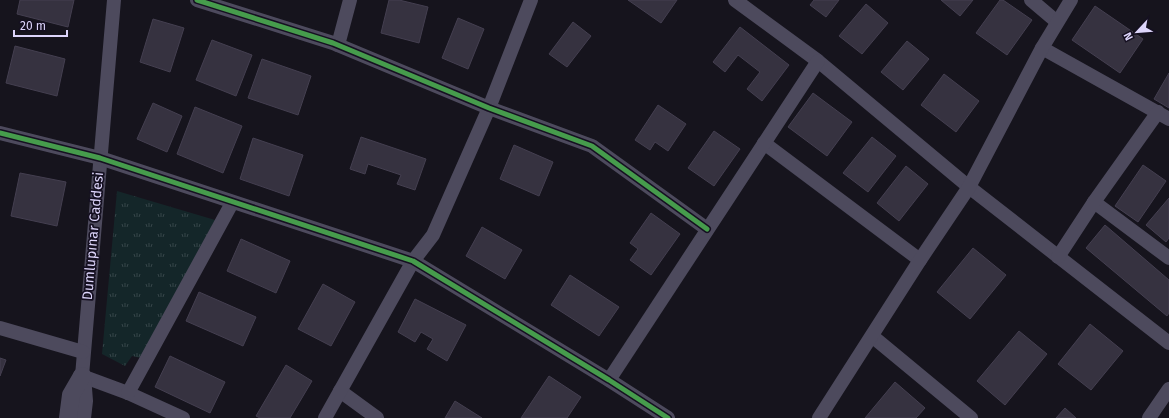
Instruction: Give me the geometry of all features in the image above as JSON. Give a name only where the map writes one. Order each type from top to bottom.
[{"type":"street","name":"Dumlupınar Caddesi","points":[[82,418],[84,401],[82,376],[83,352],[114,0]]},
{"type":"street","points":[[197,0],[338,45],[489,108],[592,146],[706,229]]},
{"type":"street","points":[[338,45],[350,0]]},
{"type":"street","points":[[325,418],[413,261],[433,235],[489,108],[531,0]]},
{"type":"street","points":[[735,0],[818,61],[969,187],[1169,343]]},
{"type":"street","points":[[1031,0],[1058,22]]},
{"type":"street","points":[[819,418],[920,260],[969,187],[1042,48],[1071,0]]},
{"type":"street","points":[[1042,48],[1163,116],[1094,202],[1058,257]]},
{"type":"street","points":[[609,380],[706,229],[818,61]]},
{"type":"street","points":[[0,132],[100,158],[232,203],[413,261],[609,380],[668,418]]},
{"type":"street","points":[[764,143],[920,260]]},
{"type":"street","points":[[1094,202],[1169,258]]},
{"type":"street","points":[[128,393],[232,203]]},
{"type":"street","points":[[0,328],[83,352]]},
{"type":"street","points":[[872,336],[971,418]]},
{"type":"street","name":"Dumlupınar Caddesi","points":[[68,418],[71,395],[82,376]]},
{"type":"street","points":[[82,376],[128,393],[183,418]]},
{"type":"street","points":[[1149,418],[1169,389]]},
{"type":"street","points":[[340,391],[377,418]]},
{"type":"green space","points":[[117,191],[215,220],[141,358],[132,356],[125,366],[102,354]]},
{"type":"building","points":[[20,0],[74,0],[68,27],[17,14]]},
{"type":"building","points":[[389,0],[399,0],[428,7],[419,43],[381,33]]},
{"type":"building","points":[[628,0],[677,0],[661,23]]},
{"type":"building","points":[[814,0],[839,0],[826,17],[810,5]]},
{"type":"building","points":[[941,0],[973,0],[960,16]]},
{"type":"building","points":[[1000,0],[1003,0],[1032,20],[1007,55],[976,33]]},
{"type":"building","points":[[866,4],[888,23],[862,54],[839,36]]},
{"type":"building","points":[[1095,6],[1143,39],[1120,73],[1072,40]]},
{"type":"building","points":[[458,18],[484,29],[468,69],[442,58]]},
{"type":"building","points":[[153,19],[184,28],[170,72],[140,62]]},
{"type":"building","points":[[573,22],[591,36],[567,67],[549,54]]},
{"type":"building","points":[[740,27],[789,65],[762,101],[747,89],[760,72],[738,55],[725,72],[713,62]]},
{"type":"building","points":[[212,40],[252,55],[236,96],[196,80]]},
{"type":"building","points":[[907,41],[929,59],[903,90],[881,72]]},
{"type":"building","points":[[15,46],[65,59],[57,96],[6,83]]},
{"type":"building","points":[[262,59],[311,76],[298,115],[248,98]]},
{"type":"building","points":[[1169,73],[1169,108],[1154,99]]},
{"type":"building","points":[[944,74],[979,101],[956,132],[921,105]]},
{"type":"building","points":[[813,93],[852,122],[827,156],[788,127]]},
{"type":"building","points":[[153,103],[182,116],[167,152],[137,139]]},
{"type":"building","points":[[658,105],[686,124],[668,151],[655,142],[650,150],[635,140]]},
{"type":"building","points":[[195,107],[242,126],[223,173],[177,154]]},
{"type":"building","points":[[714,131],[740,149],[714,186],[688,168]]},
{"type":"building","points":[[361,137],[426,159],[415,190],[397,184],[401,175],[368,164],[365,174],[350,169]]},
{"type":"building","points":[[872,137],[896,156],[868,192],[843,173]]},
{"type":"building","points":[[253,138],[303,155],[289,196],[240,179]]},
{"type":"building","points":[[514,145],[553,162],[539,196],[500,179]]},
{"type":"building","points":[[1143,165],[1166,181],[1138,222],[1115,206]]},
{"type":"building","points":[[906,166],[928,184],[899,221],[877,203]]},
{"type":"building","points":[[20,173],[66,182],[57,226],[11,216]]},
{"type":"building","points":[[1169,198],[1169,238],[1166,242],[1146,225]]},
{"type":"building","points":[[651,213],[680,234],[651,275],[630,260],[638,249],[630,243]]},
{"type":"building","points":[[1105,225],[1169,280],[1169,313],[1167,316],[1086,248]]},
{"type":"building","points":[[482,227],[522,250],[505,279],[466,256]]},
{"type":"building","points":[[241,239],[290,261],[276,293],[227,271]]},
{"type":"building","points":[[973,248],[1006,275],[970,319],[937,292]]},
{"type":"building","points":[[570,275],[619,307],[599,336],[551,305]]},
{"type":"building","points":[[323,284],[355,302],[331,346],[298,329]]},
{"type":"building","points":[[199,292],[256,317],[243,346],[186,321]]},
{"type":"building","points":[[415,299],[466,325],[447,361],[427,349],[433,339],[421,332],[415,342],[398,332]]},
{"type":"building","points":[[1090,324],[1123,351],[1091,390],[1058,364]]},
{"type":"building","points":[[1019,331],[1047,354],[1005,405],[977,381]]},
{"type":"building","points":[[170,356],[225,382],[210,413],[155,387]]},
{"type":"building","points":[[0,358],[6,360],[0,376]]},
{"type":"building","points":[[286,365],[312,381],[290,418],[260,418],[256,416]]},
{"type":"building","points":[[549,376],[581,397],[567,418],[521,418]]},
{"type":"building","points":[[895,382],[925,408],[916,418],[865,418]]},
{"type":"building","points":[[455,401],[482,418],[445,418]]},
{"type":"building","points":[[1065,408],[1076,418],[1056,418]]},
{"type":"cycle path","points":[[197,0],[333,43],[489,108],[592,146],[707,229]]},
{"type":"cycle path","points":[[0,133],[100,158],[413,261],[609,380],[668,418]]}]
